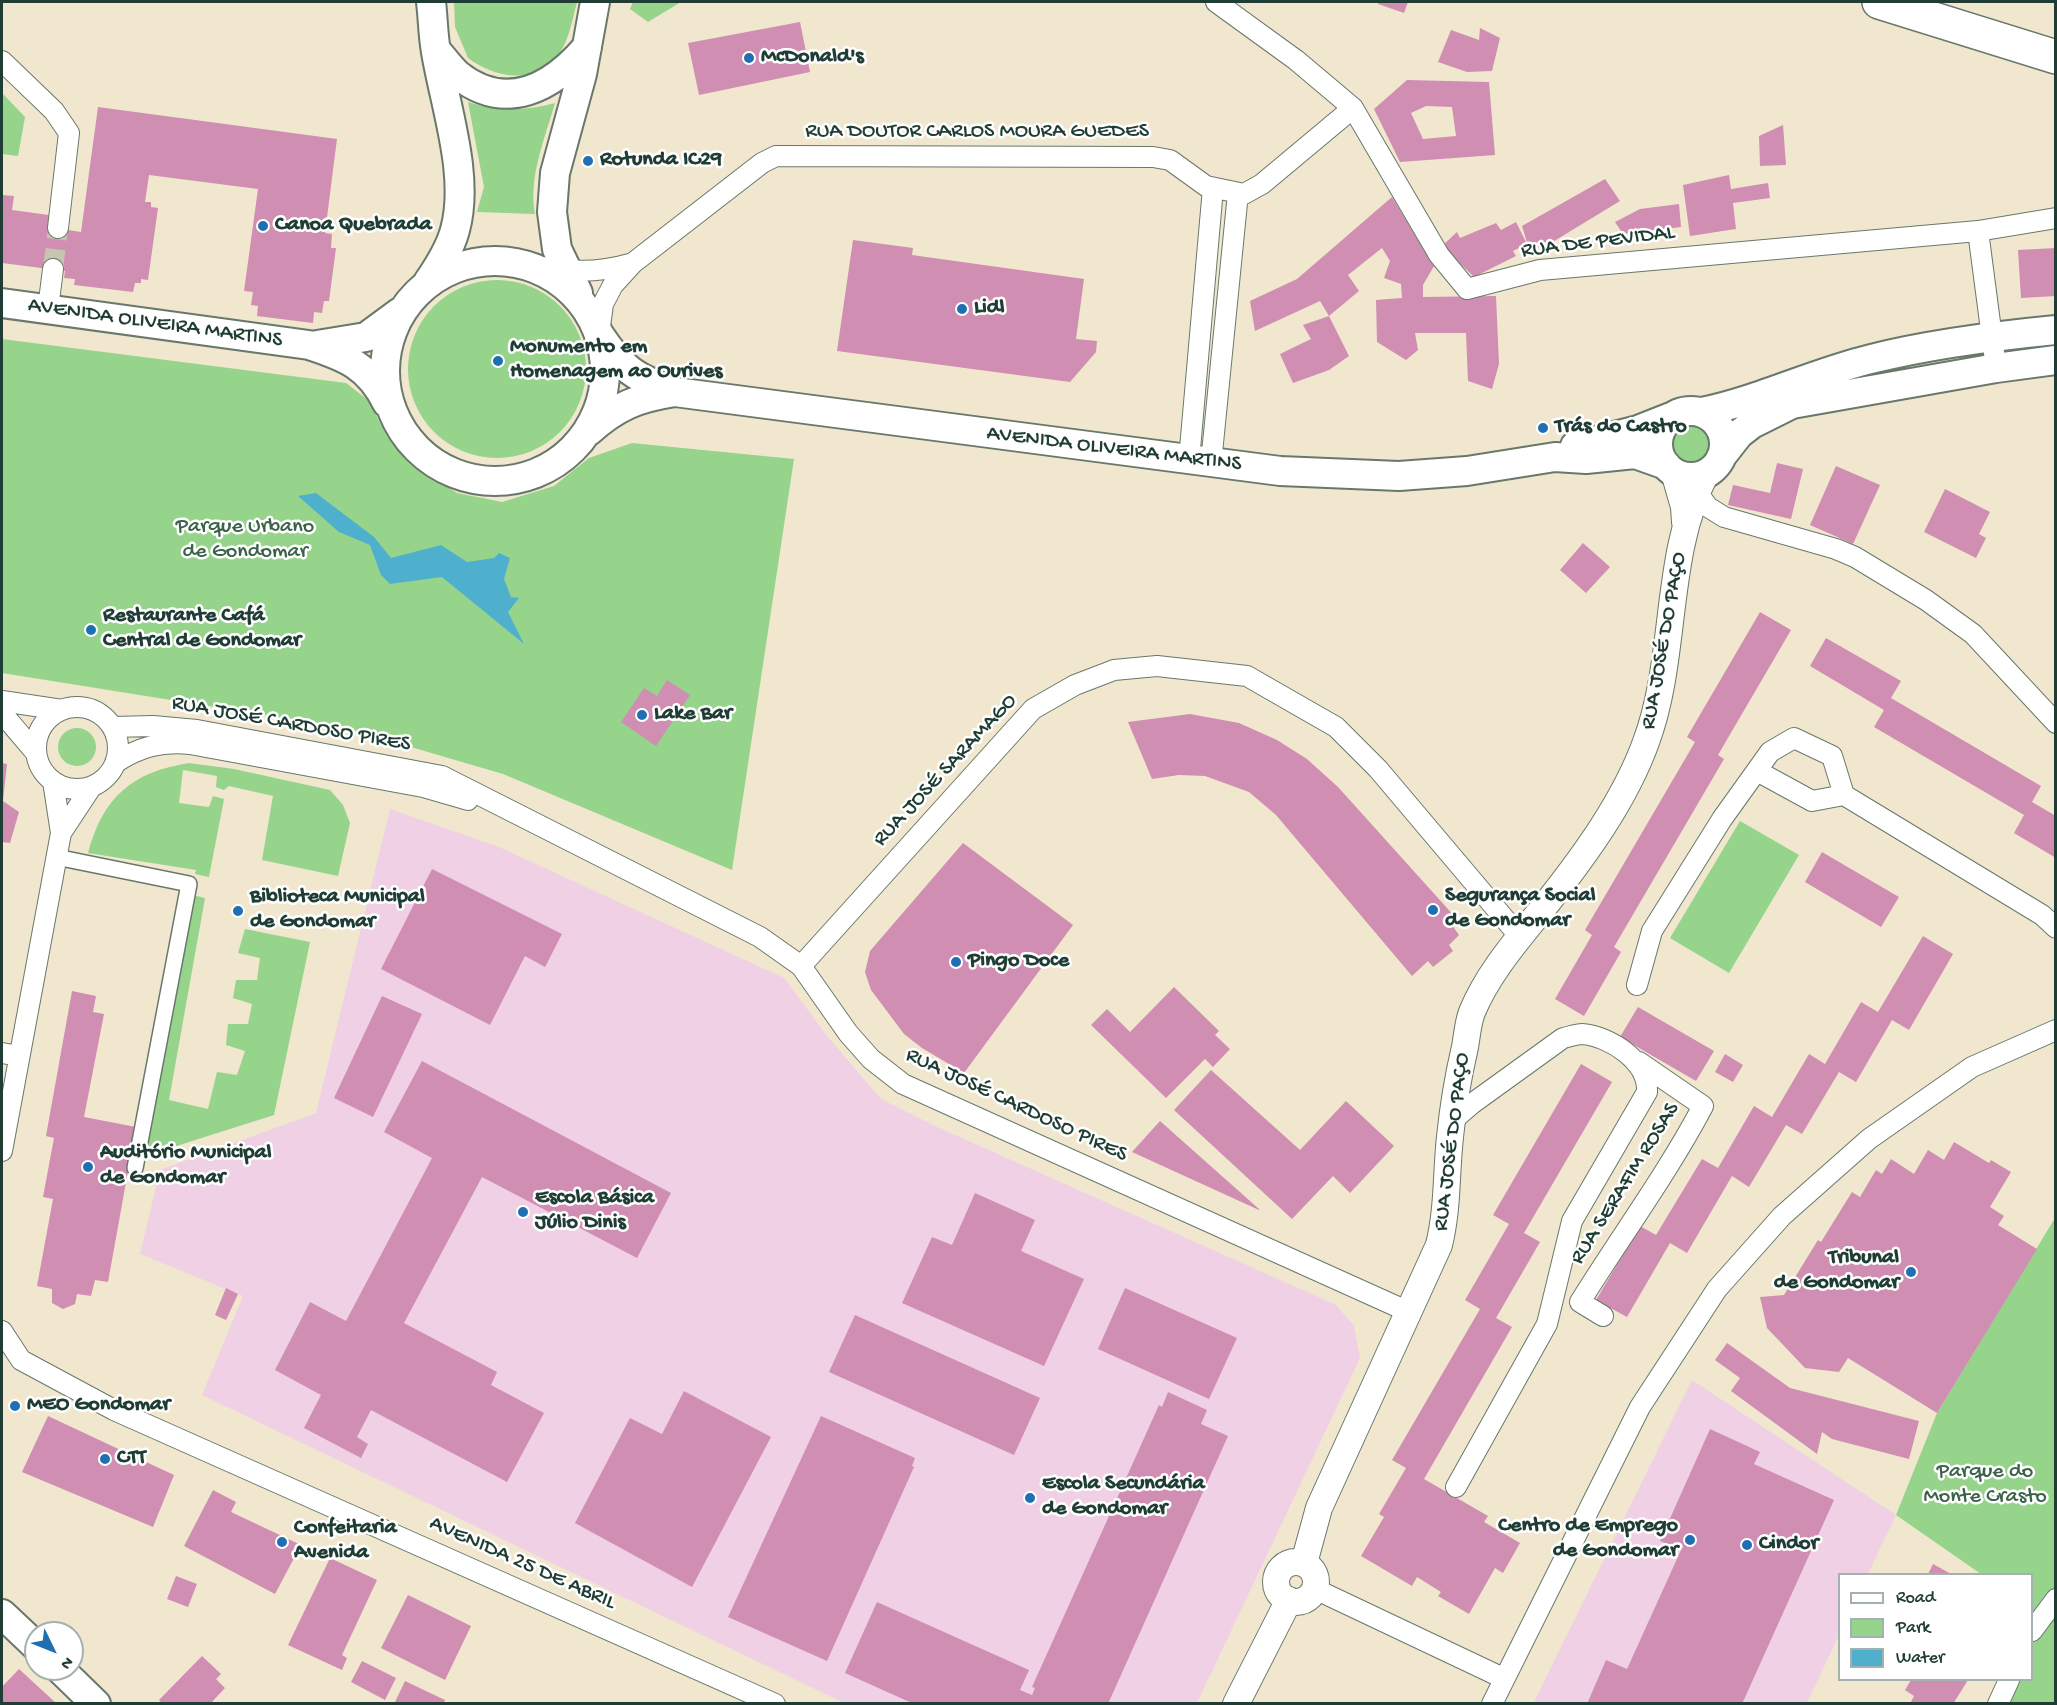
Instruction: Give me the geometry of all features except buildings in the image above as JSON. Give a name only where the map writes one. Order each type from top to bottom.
[{"type":"highway","points":[[1879,2],[2055,57]]},
{"type":"main road","points":[[391,410],[384,376],[388,341],[403,310],[427,284],[441,262],[455,230],[459,204],[458,168],[436,51],[432,2]]},
{"type":"main road","points":[[586,433],[601,402],[605,368],[599,334],[557,249],[554,225],[555,173],[587,47],[595,2]]},
{"type":"main road","points":[[436,51],[458,75],[489,93],[518,93],[543,86],[569,68],[587,47]]},
{"type":"main road","points":[[427,284],[457,267],[491,261],[526,265],[557,280],[582,303]]},
{"type":"main road","name":"AVENIDA OLIVEIRA MARTINS","points":[[2,303],[309,345],[344,357],[362,368],[379,385],[408,440],[433,463],[465,478],[499,482],[532,475],[563,458],[611,411],[641,398],[675,392]]},
{"type":"main road","name":"AVENIDA OLIVEIRA MARTINS","points":[[309,345],[341,343],[366,337],[403,310]]},
{"type":"main road","points":[[2055,330],[1871,358],[1734,405],[1702,412],[1691,411],[1671,417],[1659,435],[1660,456],[1670,468],[1695,476],[1708,474],[1739,434],[1752,424],[1792,404],[1996,368],[2055,360]]},
{"type":"main road","name":"AVENIDA OLIVEIRA MARTINS","points":[[599,334],[618,362],[645,381],[675,392],[1200,461],[1280,471],[1399,476],[1467,471],[1555,457],[1586,459],[1635,454],[1670,468]]},
{"type":"main road","points":[[1702,412],[1712,417],[1723,436],[1708,474]]},
{"type":"main road","name":"AVENIDA OLIVEIRA MARTINS","points":[[1555,457],[1580,444],[1638,430],[1671,417]]},
{"type":"main road","points":[[2,1614],[24,1635]]},
{"type":"main road","points":[[72,1681],[96,1704]]},
{"type":"street","name":"RUA DE PEVIDAL","points":[[1216,2],[1296,60],[1353,108],[1439,255],[1467,289],[1540,270],[1978,231]]},
{"type":"street","points":[[2,61],[54,111],[69,133],[58,228]]},
{"type":"street","points":[[1200,461],[1238,193],[1245,194],[1262,184],[1353,108]]},
{"type":"street","name":"RUA DOUTOR CARLOS MOURA GUEDES","points":[[599,334],[603,304],[613,285],[633,263],[762,163],[776,156],[1153,156],[1170,160],[1213,188],[1238,193]]},
{"type":"street","points":[[1200,461],[1213,188]]},
{"type":"street","points":[[1996,368],[1978,231],[2055,218]]},
{"type":"street","name":"RUA DOUTOR CARLOS MOURA GUEDES","points":[[526,265],[567,271],[611,269],[633,263]]},
{"type":"street","points":[[48,309],[53,269]]},
{"type":"street","name":"RUA JOSÉ DO PAÇO","points":[[1670,468],[1684,507],[1685,534]]},
{"type":"street","points":[[1708,474],[1708,507],[1724,517],[1836,549],[1855,557],[1926,600],[1973,634],[2055,723]]},
{"type":"street","name":"RUA JOSÉ DO PAÇO","points":[[1304,1563],[1319,1508],[1431,1265],[1446,1216],[1452,1121],[1472,1012],[1501,961],[1557,891],[1610,814],[1630,780],[1647,741],[1660,695],[1676,577],[1685,534],[1708,474]]},
{"type":"street","name":"RUA JOSÉ SARAMAGO","points":[[801,966],[1033,709],[1075,685],[1114,670],[1157,666],[1247,676],[1336,727],[1378,769],[1520,937]]},
{"type":"street","points":[[2,701],[62,710],[85,707],[96,711],[113,727],[117,738],[116,763],[102,781],[92,786],[78,789],[65,787],[53,781],[45,773],[36,753],[2,713]]},
{"type":"street","points":[[36,753],[41,727],[50,717],[62,710]]},
{"type":"street","name":"RUA JOSÉ CARDOSO PIRES","points":[[113,727],[153,726],[197,730],[424,780],[452,794],[520,817],[760,937],[801,966],[848,1033],[871,1059],[903,1084],[1409,1312]]},
{"type":"street","points":[[1637,986],[1652,931],[1722,819],[1770,752],[1794,738],[1832,756],[1844,795],[2042,915],[2055,928]]},
{"type":"street","name":"RUA JOSÉ CARDOSO PIRES","points":[[116,763],[135,750],[173,743],[424,780]]},
{"type":"street","points":[[1757,771],[1812,801],[1844,795]]},
{"type":"street","points":[[2,1151],[10,1055],[61,833],[53,781]]},
{"type":"street","points":[[61,833],[92,786]]},
{"type":"street","points":[[56,857],[189,884],[135,1168]]},
{"type":"street","points":[[1492,1704],[1640,1407],[1717,1289],[1782,1216],[1869,1139],[1972,1067],[2055,1030]]},
{"type":"street","name":"RUA SERAFIM ROSAS","points":[[1452,1121],[1473,1102],[1563,1038],[1580,1034],[1601,1039],[1703,1106],[1676,1157],[1622,1233],[1580,1302],[1603,1316]]},
{"type":"street","name":"RUA SERAFIM ROSAS","points":[[1455,1487],[1547,1324],[1572,1221],[1647,1092],[1648,1080],[1637,1061]]},
{"type":"street","name":"AVENIDA 25 DE ABRIL","points":[[2,1331],[21,1359],[114,1410],[775,1704]]},
{"type":"street","points":[[1290,1563],[1304,1563],[1316,1577],[1315,1589],[1306,1599],[1289,1600],[1279,1592],[1277,1578],[1284,1566],[1290,1563]]},
{"type":"street","points":[[1315,1589],[1503,1678]]},
{"type":"street","points":[[2033,1628],[2055,1599]]},
{"type":"street","points":[[1236,1704],[1254,1664],[1289,1600]]},
{"type":"street","points":[[1998,1704],[2009,1681]]},
{"type":"shaded area","name":"Escola Básica Júlio Dinis","points":[[390,809],[499,847],[784,978],[828,1037],[881,1099],[935,1126],[1336,1305],[1354,1326],[1360,1358],[1197,1703],[844,1703],[202,1395],[243,1296],[140,1254],[160,1170],[316,1113]]},
{"type":"shaded area","name":"Cindor","points":[[1692,1380],[1896,1515],[1868,1573],[1838,1573],[1838,1637],[1807,1703],[1533,1704]]},
{"type":"green space","points":[[454,2],[577,2],[569,33],[562,49],[553,61],[533,73],[510,75],[488,69],[468,58],[455,27]]},
{"type":"green space","points":[[633,2],[681,2],[648,22],[630,9]]},
{"type":"green space","points":[[3,94],[25,117],[18,156],[2,154]]},
{"type":"green space","points":[[468,102],[490,108],[512,109],[533,108],[555,103],[536,172],[533,200],[535,214],[477,212],[484,187]]},
{"type":"green space","points":[[497,280],[531,287],[547,295],[560,306],[571,319],[579,335],[586,369],[579,403],[571,419],[560,432],[547,443],[531,451],[497,458],[463,451],[447,443],[434,432],[423,419],[415,403],[408,369],[415,335],[423,319],[434,306],[447,295],[463,287]]},
{"type":"green space","name":"Parque Urbano de Gondomar","points":[[2,339],[346,383],[368,400],[388,438],[416,469],[457,493],[502,502],[554,486],[589,458],[632,443],[794,459],[732,870],[503,774],[346,728],[2,673]]},
{"type":"green space","points":[[1691,425],[1704,430],[1709,443],[1704,456],[1691,461],[1678,456],[1673,443],[1678,430]]},
{"type":"green space","points":[[77,728],[90,734],[96,747],[90,760],[77,766],[64,760],[58,747],[64,734]]},
{"type":"green space","points":[[189,763],[234,769],[330,790],[343,805],[350,823],[338,876],[262,860],[273,796],[229,786],[224,790],[216,787],[217,776],[183,770],[179,803],[209,807],[213,796],[224,799],[209,877],[195,874],[196,870],[88,853],[102,817],[123,790],[151,773]]},
{"type":"green space","points":[[1740,821],[1799,855],[1729,973],[1670,938]]},
{"type":"green space","points":[[193,895],[205,898],[169,1100],[208,1109],[217,1072],[237,1075],[245,1051],[226,1045],[228,1024],[248,1024],[252,1004],[233,998],[236,980],[257,980],[260,958],[238,953],[245,929],[310,942],[274,1115],[145,1156]]},
{"type":"green space","name":"Parque do Monte Crasto","points":[[2055,1218],[2055,1703],[2009,1703],[1999,1681],[2033,1681],[2033,1573],[1980,1573],[1896,1515],[1937,1413]]},
{"type":"water","points":[[316,493],[374,537],[391,558],[441,545],[467,562],[494,558],[499,553],[510,558],[504,579],[511,597],[519,598],[508,612],[524,644],[442,577],[390,584],[381,575],[370,545],[339,532],[298,496]]},
{"type":"tunnel","points":[[53,269],[58,228]]},
{"type":"place","name":"McDonald's","points":[[749,58]]},
{"type":"place","name":"Rotunda IC29","points":[[588,161]]},
{"type":"place","name":"Canoa Quebrada","points":[[263,226]]},
{"type":"place","name":"Lidl","points":[[962,309]]},
{"type":"place","name":"Monumento em Homenagem ao Ourives","points":[[498,361]]},
{"type":"place","name":"Trás do Castro","points":[[1543,428]]},
{"type":"place","name":"Restaurante Cafá Central de Gondomar","points":[[91,630]]},
{"type":"place","name":"Lake Bar","points":[[642,715]]},
{"type":"place","name":"Segurança Social de Gondomar","points":[[1433,910]]},
{"type":"place","name":"Biblioteca Municipal de Gondomar","points":[[238,911]]},
{"type":"place","name":"Pingo Doce","points":[[956,962]]},
{"type":"place","name":"Auditório Municipal de Gondomar","points":[[88,1167]]},
{"type":"place","name":"Escola Básica Júlio Dinis","points":[[523,1212]]},
{"type":"place","name":"Tribunal de Gondomar","points":[[1911,1272]]},
{"type":"place","name":"MEO Gondomar","points":[[15,1406]]},
{"type":"place","name":"CTT","points":[[105,1459]]},
{"type":"place","name":"Escola Secundária de Gondomar","points":[[1030,1498]]},
{"type":"place","name":"Centro de Emprego de Gondomar","points":[[1690,1540]]},
{"type":"place","name":"Confeitaria Avenida","points":[[282,1542]]},
{"type":"place","name":"Cindor","points":[[1747,1545]]}]
